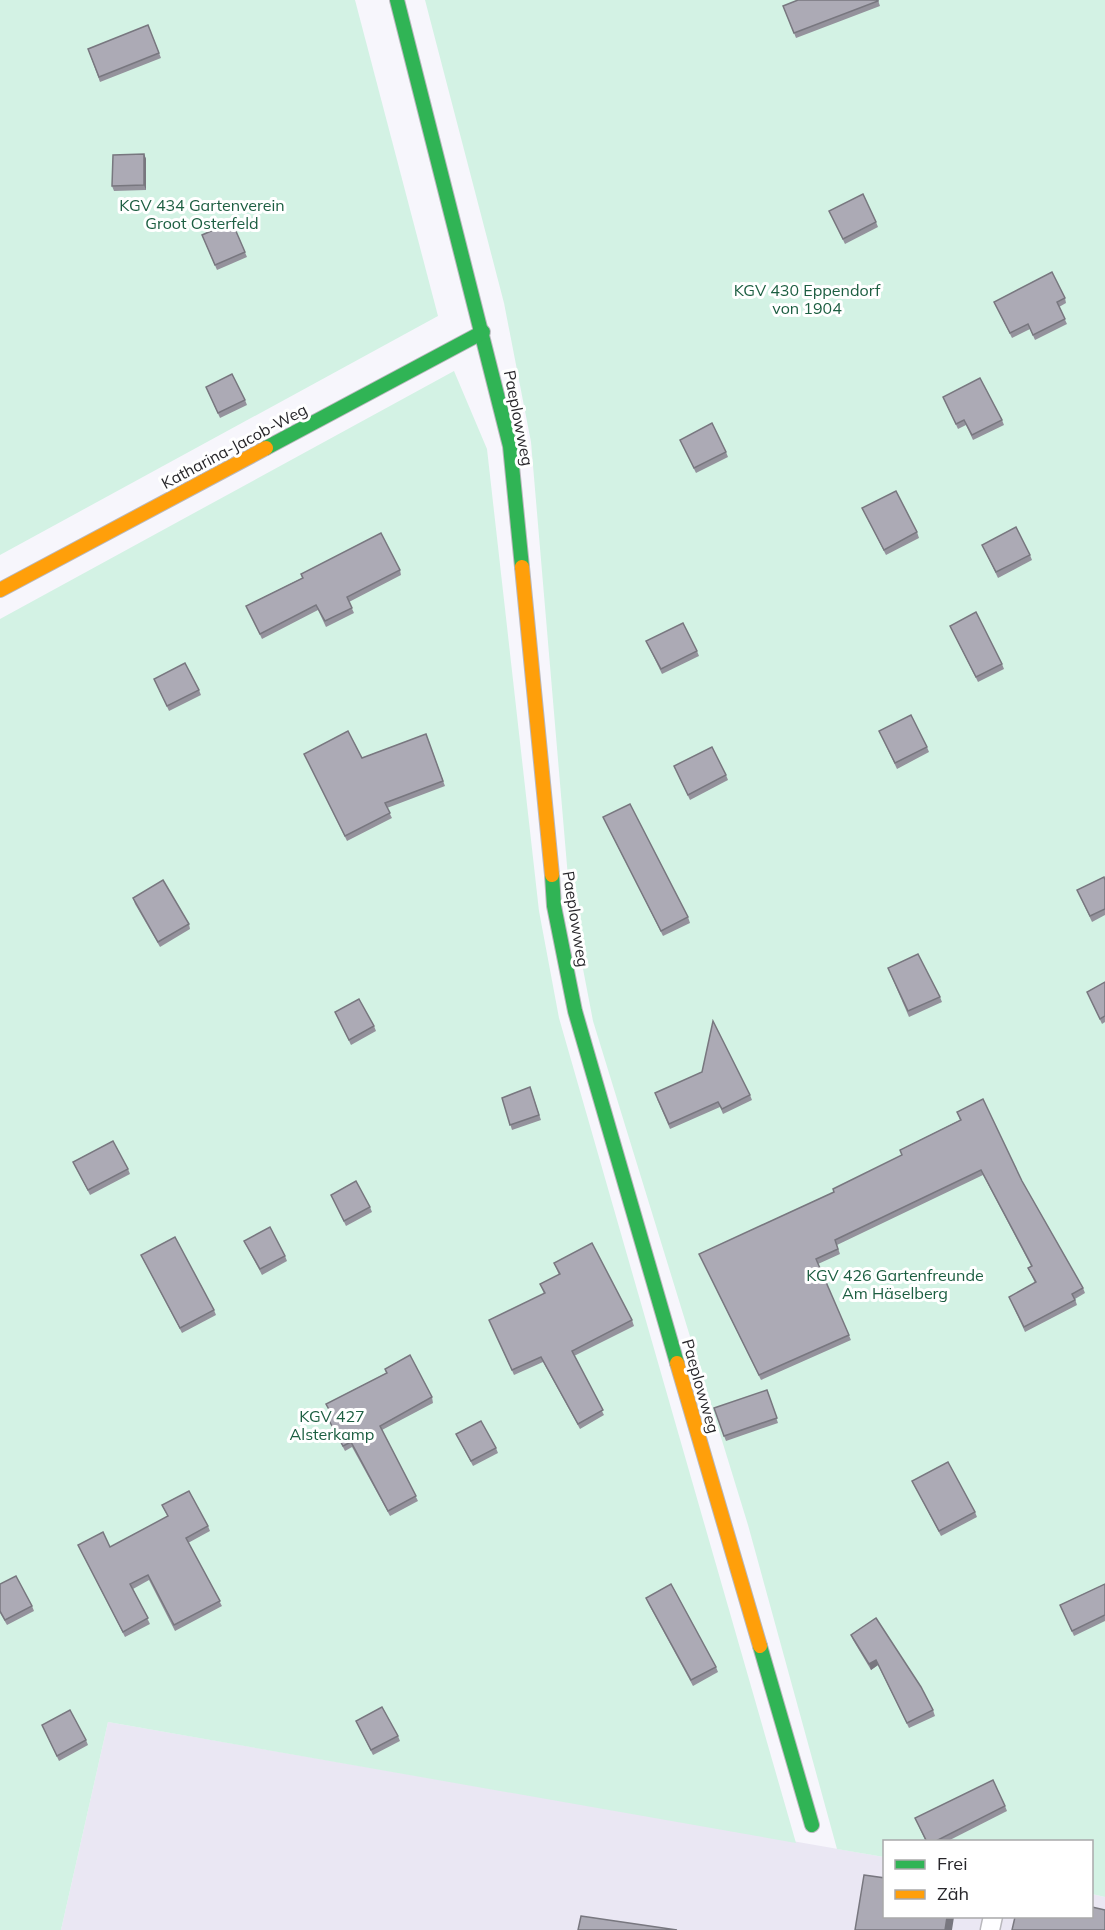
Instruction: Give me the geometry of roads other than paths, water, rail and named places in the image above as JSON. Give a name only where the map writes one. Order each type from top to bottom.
[{"type":"street","name":"Paeplowweg","points":[[397,0],[483,332],[510,446],[546,796],[554,906],[575,1011],[812,1825]]},
{"type":"street","name":"Katharina-Jacob-Weg","points":[[0,590],[483,332]]},
{"type":"park label","name":"KGV 434 Gartenverein Groot Osterfeld","points":[[202,214]]},
{"type":"park label","name":"KGV 430 Eppendorf von 1904","points":[[807,299]]},
{"type":"park label","name":"KGV 426 Gartenfreunde Am Häselberg","points":[[895,1284]]},
{"type":"park label","name":"KGV 427 Alsterkamp","points":[[332,1425]]}]
